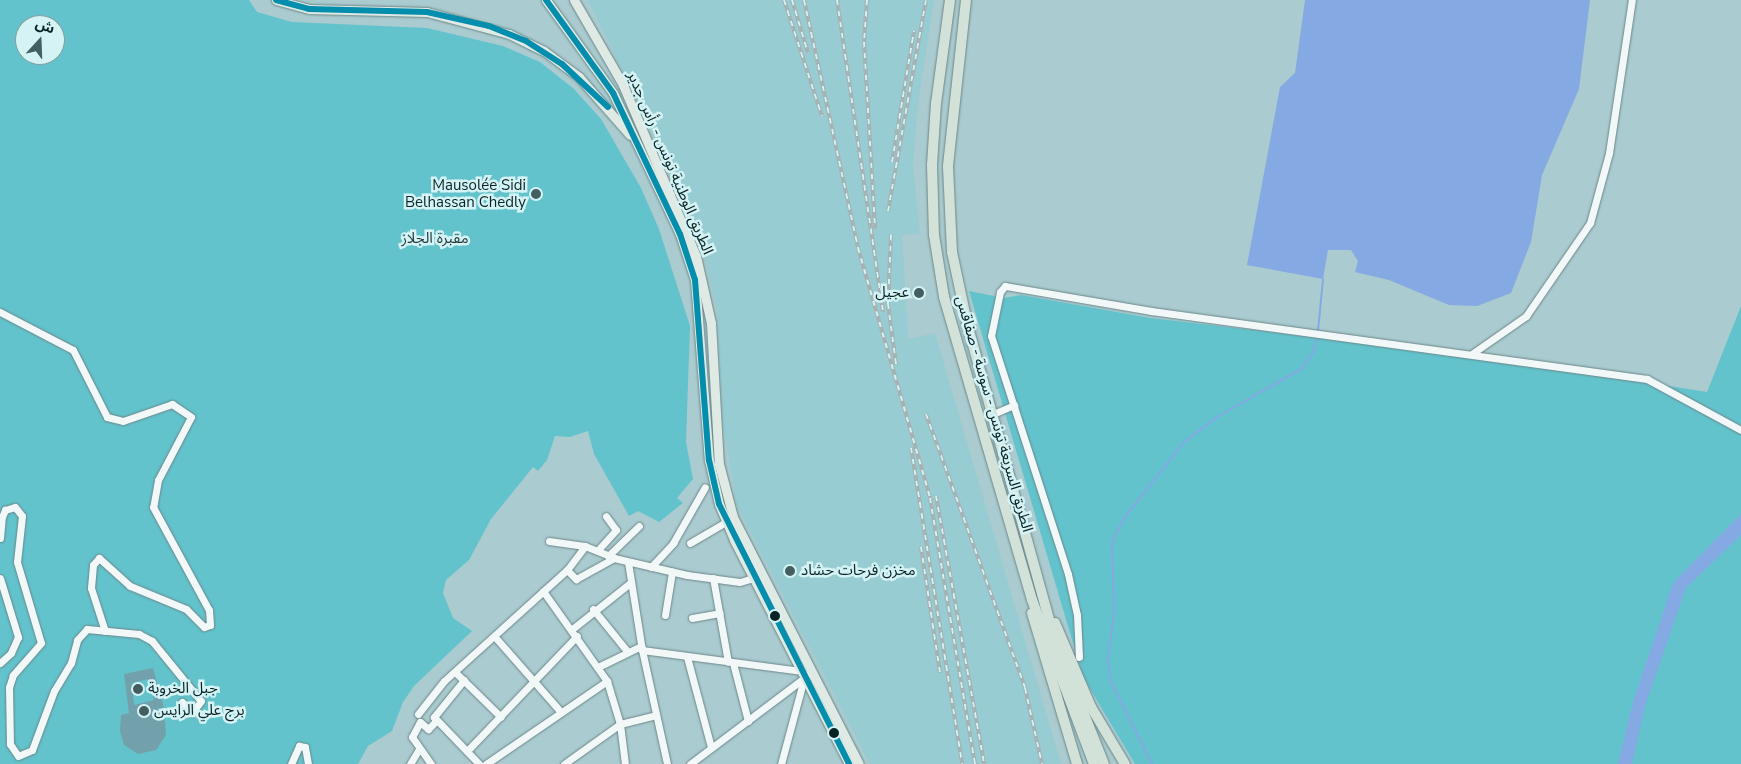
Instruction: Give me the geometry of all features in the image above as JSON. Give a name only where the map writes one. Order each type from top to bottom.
[{"type":"highway","name":"الطريق السريعة تونس - سوسة - صفاقس","points":[[950,0],[936,103],[934,235],[950,322],[1032,600],[1094,764]]},
{"type":"highway","name":"الطريق السريعة تونس - سوسة - صفاقس","points":[[966,0],[951,119],[948,198],[963,308],[1070,685],[1104,764]]},
{"type":"highway","points":[[1032,600],[1038,642],[1077,764]]},
{"type":"highway","points":[[1045,602],[1091,707],[1125,764]]},
{"type":"main road","points":[[276,0],[309,9],[427,12],[509,34],[544,51],[579,77],[642,151]]},
{"type":"main road","name":"الطريق الوطنية تونس - رأس جدير","points":[[546,0],[603,76],[642,151],[680,234],[695,280],[709,460],[726,522],[849,764]]},
{"type":"main road","name":"الطريق الوطنية تونس - رأس جدير","points":[[574,0],[623,85],[696,256],[711,323],[723,483],[745,544],[859,764]]},
{"type":"street","points":[[1473,353],[1526,316],[1590,223],[1609,153],[1632,0]]},
{"type":"street","points":[[1079,657],[1077,615],[1068,574],[991,331],[1000,292],[1005,286],[1151,311],[1312,330],[1647,379],[1741,430]]},
{"type":"street","points":[[0,312],[73,350],[107,417],[124,420],[172,404],[191,417],[158,480],[154,507],[209,610],[210,625],[204,626],[186,609],[124,583],[99,558],[92,565],[91,588],[105,631]]},
{"type":"street","points":[[993,414],[1014,405]]},
{"type":"street","points":[[651,566],[673,543],[705,486]]},
{"type":"street","points":[[0,538],[2,516],[5,510],[15,507],[22,516],[18,562],[41,643],[12,676],[9,687],[10,744],[18,756],[32,750],[54,690],[71,663],[80,634],[92,628],[139,634],[152,641],[200,701],[192,713],[182,702]]},
{"type":"street","points":[[598,550],[616,530],[606,516]]},
{"type":"street","points":[[690,544],[726,522]]},
{"type":"street","points":[[567,570],[576,579],[611,557],[640,526]]},
{"type":"street","points":[[549,541],[585,546],[611,557],[672,572],[740,582],[753,578]]},
{"type":"street","points":[[418,714],[444,681],[495,637],[567,570],[585,546]]},
{"type":"street","points":[[628,562],[641,648],[668,764]]},
{"type":"street","points":[[665,615],[672,572]]},
{"type":"street","points":[[0,578],[18,638],[12,653],[0,663]]},
{"type":"street","points":[[713,578],[730,662],[748,721]]},
{"type":"street","points":[[571,630],[592,609],[630,583]]},
{"type":"street","points":[[543,591],[600,666],[607,681],[620,724],[625,764]]},
{"type":"street","points":[[592,609],[627,651]]},
{"type":"street","points":[[692,618],[720,613]]},
{"type":"street","points":[[468,751],[576,636]]},
{"type":"street","points":[[495,637],[535,678],[560,711]]},
{"type":"street","points":[[600,666],[627,651],[641,648],[687,657],[802,674],[812,672]]},
{"type":"street","points":[[687,657],[712,748]]},
{"type":"street","points":[[455,672],[501,717]]},
{"type":"street","points":[[690,764],[748,721],[802,674]]},
{"type":"street","points":[[781,764],[802,674]]},
{"type":"street","points":[[464,680],[435,710],[436,720],[479,764]]},
{"type":"street","points":[[486,764],[560,711],[607,681]]},
{"type":"street","points":[[564,764],[620,724],[656,715]]},
{"type":"street","points":[[431,764],[419,750],[412,737],[415,727],[420,722],[428,729],[436,720]]},
{"type":"street","points":[[291,764],[299,746],[305,747],[308,764]]},
{"type":"street","points":[[410,764],[419,750]]},
{"type":"shaded area","points":[[588,0],[934,0],[918,104],[913,165],[920,234],[902,235],[908,339],[935,333],[1061,764],[870,764],[737,506],[723,425],[717,311],[706,263],[675,180]]},
{"type":"shaded area","points":[[1305,0],[1590,0],[1579,89],[1542,175],[1531,242],[1511,293],[1477,306],[1449,305],[1389,280],[1355,272],[1358,261],[1351,250],[1328,250],[1323,279],[1247,265],[1280,87],[1295,73]]},
{"type":"shaded area","points":[[1741,514],[1741,535],[1686,588],[1645,706],[1632,764],[1618,764],[1633,702],[1673,583]]},
{"type":"green space","name":"مقبرة الجلاز","points":[[0,0],[249,0],[257,12],[292,22],[427,28],[503,46],[540,62],[574,89],[601,119],[641,188],[659,229],[690,326],[686,442],[693,479],[677,498],[683,503],[659,522],[638,511],[629,516],[594,454],[588,431],[570,437],[555,436],[547,460],[538,471],[533,467],[491,519],[469,560],[446,580],[443,593],[453,618],[472,631],[414,686],[403,702],[392,731],[368,746],[358,764],[0,764]]},
{"type":"green space","points":[[969,291],[1004,298],[1021,295],[1150,318],[1490,358],[1707,392],[1741,306],[1741,764],[1135,764],[1083,677]]},
{"type":"building","name":"برج علي الرايس","points":[[153,668],[164,708],[157,708],[165,721],[166,735],[156,750],[138,754],[124,745],[120,731],[121,715],[129,713],[124,674]],"holes":[[[148,679],[154,700],[134,705],[132,683]]]},
{"type":"waterway","points":[[1318,331],[1323,279]]},
{"type":"waterway","points":[[1152,764],[1111,681],[1108,659],[1114,613],[1112,541],[1125,517],[1184,442],[1217,417],[1301,369],[1313,353],[1318,336]]},
{"type":"railway","points":[[784,0],[822,116]]},
{"type":"railway","points":[[792,0],[808,53]]},
{"type":"railway","points":[[804,0],[858,248],[930,498],[975,764]]},
{"type":"railway","points":[[837,0],[883,312]]},
{"type":"railway","points":[[867,0],[864,42],[875,229]]},
{"type":"railway","points":[[888,211],[926,0]]},
{"type":"railway","points":[[892,162],[914,31]]},
{"type":"railway","points":[[891,235],[888,304],[896,364]]},
{"type":"railway","points":[[926,414],[1025,688],[1042,764]]},
{"type":"railway","points":[[911,448],[962,764]]},
{"type":"railway","points":[[936,496],[984,764]]},
{"type":"railway","points":[[921,547],[940,673]]},
{"type":"transit line","points":[[276,0],[309,9],[427,12],[489,26],[526,41],[562,64],[608,107]]},
{"type":"transit line","points":[[546,0],[613,93],[680,234],[695,280],[709,460],[719,504],[849,764]]},
{"type":"place","name":"Mausolée Sidi Belhassan Chedly","points":[[536,194]]},
{"type":"place","name":"عجيل","points":[[919,293]]},
{"type":"place","name":"مخزن فرحات حشاد","points":[[790,571]]},
{"type":"place","name":"جبل الخروبة","points":[[138,689]]},
{"type":"place","name":"برج علي الرايس","points":[[144,711]]}]
